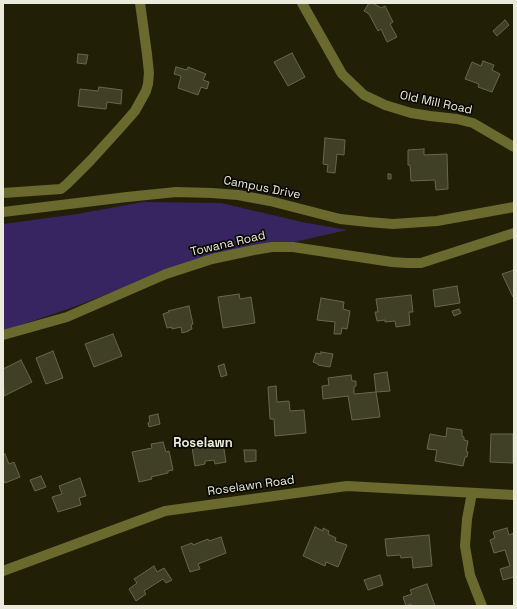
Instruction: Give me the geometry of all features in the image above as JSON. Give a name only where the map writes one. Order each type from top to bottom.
[{"type":"street","points":[[48,207],[61,189],[68,184],[135,111],[146,91],[149,73],[148,54],[140,3]]},
{"type":"street","name":"Old Mill Road","points":[[302,3],[342,74],[364,95],[385,105],[411,113],[457,119],[474,123],[514,147]]},
{"type":"street","points":[[3,193],[61,189]]},
{"type":"street","name":"Campus Drive","points":[[3,212],[176,192],[212,192],[238,195],[270,201],[340,219],[394,224],[437,221],[514,207]]},
{"type":"street","name":"Towana Road","points":[[3,335],[67,317],[166,274],[212,259],[254,250],[272,247],[293,247],[392,262],[420,263],[514,233]]},
{"type":"street","name":"Roselawn Road","points":[[3,571],[164,511],[347,486],[472,492],[514,496]]},
{"type":"street","points":[[472,492],[467,519],[465,546],[470,574],[482,606]]},
{"type":"shaded area","points":[[143,202],[221,203],[302,222],[347,230],[170,270],[71,308],[3,331],[3,224],[77,214]]},
{"type":"building","points":[[369,3],[373,3],[381,8],[385,6],[393,22],[390,24],[397,37],[387,42],[381,29],[378,31],[369,14],[364,11]]},
{"type":"building","points":[[505,20],[509,25],[497,36],[493,31]]},
{"type":"building","points":[[292,53],[305,77],[288,86],[274,62]]},
{"type":"building","points":[[78,54],[88,55],[86,64],[77,63]]},
{"type":"building","points":[[483,61],[494,65],[492,70],[500,74],[492,92],[478,87],[479,84],[465,79],[472,62],[481,66]]},
{"type":"building","points":[[176,67],[187,70],[188,67],[206,74],[203,80],[209,82],[207,89],[201,87],[198,95],[178,88],[181,76],[174,74]]},
{"type":"building","points":[[99,87],[122,90],[121,104],[107,102],[106,109],[78,106],[80,89],[98,91]]},
{"type":"building","points":[[325,138],[345,140],[344,155],[337,154],[335,173],[327,172],[328,165],[323,164]]},
{"type":"building","points":[[424,149],[424,155],[447,154],[448,189],[436,190],[435,180],[411,181],[410,165],[408,165],[408,150]]},
{"type":"building","points":[[388,174],[391,174],[391,179],[388,179]]},
{"type":"building","points":[[514,270],[514,297],[513,297],[502,274]]},
{"type":"building","points":[[457,286],[460,303],[435,307],[433,290]]},
{"type":"building","points":[[239,294],[240,299],[251,297],[255,323],[223,328],[218,297]]},
{"type":"building","points":[[411,295],[413,312],[409,312],[410,325],[396,327],[395,321],[377,321],[375,312],[378,312],[376,299]]},
{"type":"building","points":[[321,298],[344,302],[343,309],[350,311],[347,329],[342,328],[341,334],[334,334],[335,322],[317,320]]},
{"type":"building","points":[[189,306],[193,324],[191,325],[192,329],[182,333],[181,327],[172,329],[172,327],[167,328],[163,314],[169,312],[168,311]]},
{"type":"building","points":[[459,309],[461,313],[454,316],[452,311]]},
{"type":"building","points":[[113,334],[122,356],[94,367],[85,344]]},
{"type":"building","points":[[53,351],[63,378],[46,384],[36,358]]},
{"type":"building","points":[[321,352],[333,354],[330,367],[318,365],[313,362],[316,353],[321,354]]},
{"type":"building","points":[[21,360],[32,382],[4,396],[3,369]]},
{"type":"building","points":[[224,364],[227,375],[221,377],[218,366]]},
{"type":"building","points":[[387,372],[390,391],[376,392],[374,374]]},
{"type":"building","points":[[351,375],[352,381],[356,381],[354,394],[376,392],[380,417],[352,420],[348,396],[323,399],[322,386],[329,385],[328,378]]},
{"type":"building","points":[[276,386],[277,402],[289,401],[290,411],[304,410],[306,433],[275,436],[274,419],[270,419],[268,387]]},
{"type":"building","points":[[158,414],[160,424],[149,427],[149,416]]},
{"type":"building","points":[[447,428],[462,430],[464,440],[468,441],[466,451],[468,452],[467,457],[465,457],[463,466],[435,461],[437,450],[427,449],[430,434],[446,437]]},
{"type":"building","points":[[491,434],[513,434],[513,463],[490,462]]},
{"type":"building","points":[[163,442],[166,452],[169,451],[173,470],[168,471],[168,473],[151,477],[152,479],[139,482],[132,452],[152,448],[151,444]]},
{"type":"building","points":[[223,443],[226,462],[215,464],[214,460],[205,461],[205,464],[195,466],[192,447]]},
{"type":"building","points":[[244,450],[256,450],[256,461],[245,462]]},
{"type":"building","points":[[5,454],[9,464],[14,462],[20,477],[5,483],[3,481],[3,455]]},
{"type":"building","points":[[41,476],[46,487],[35,491],[30,480]]},
{"type":"building","points":[[80,478],[86,496],[79,498],[81,505],[58,512],[52,497],[62,494],[59,486]]},
{"type":"building","points":[[315,527],[323,531],[323,528],[329,531],[328,534],[336,538],[335,541],[347,545],[338,567],[326,562],[325,566],[303,556]]},
{"type":"building","points":[[507,528],[509,535],[514,533],[514,577],[503,580],[500,569],[510,566],[505,550],[494,553],[490,540],[495,538],[493,532]]},
{"type":"building","points":[[429,535],[432,566],[413,568],[412,557],[401,558],[400,555],[387,556],[385,539]]},
{"type":"building","points":[[221,537],[226,553],[198,564],[200,569],[190,572],[181,547],[192,543],[193,545],[208,539],[209,541]]},
{"type":"building","points":[[154,566],[157,572],[164,568],[172,580],[166,583],[163,579],[144,591],[146,594],[136,601],[129,589],[137,583],[134,579]]},
{"type":"building","points":[[380,575],[383,585],[368,590],[364,580]]},
{"type":"building","points":[[427,584],[435,606],[412,606],[411,604],[406,606],[403,597],[412,594],[410,590]]},
{"type":"district","name":"Roselawn","points":[[203,443]]}]
